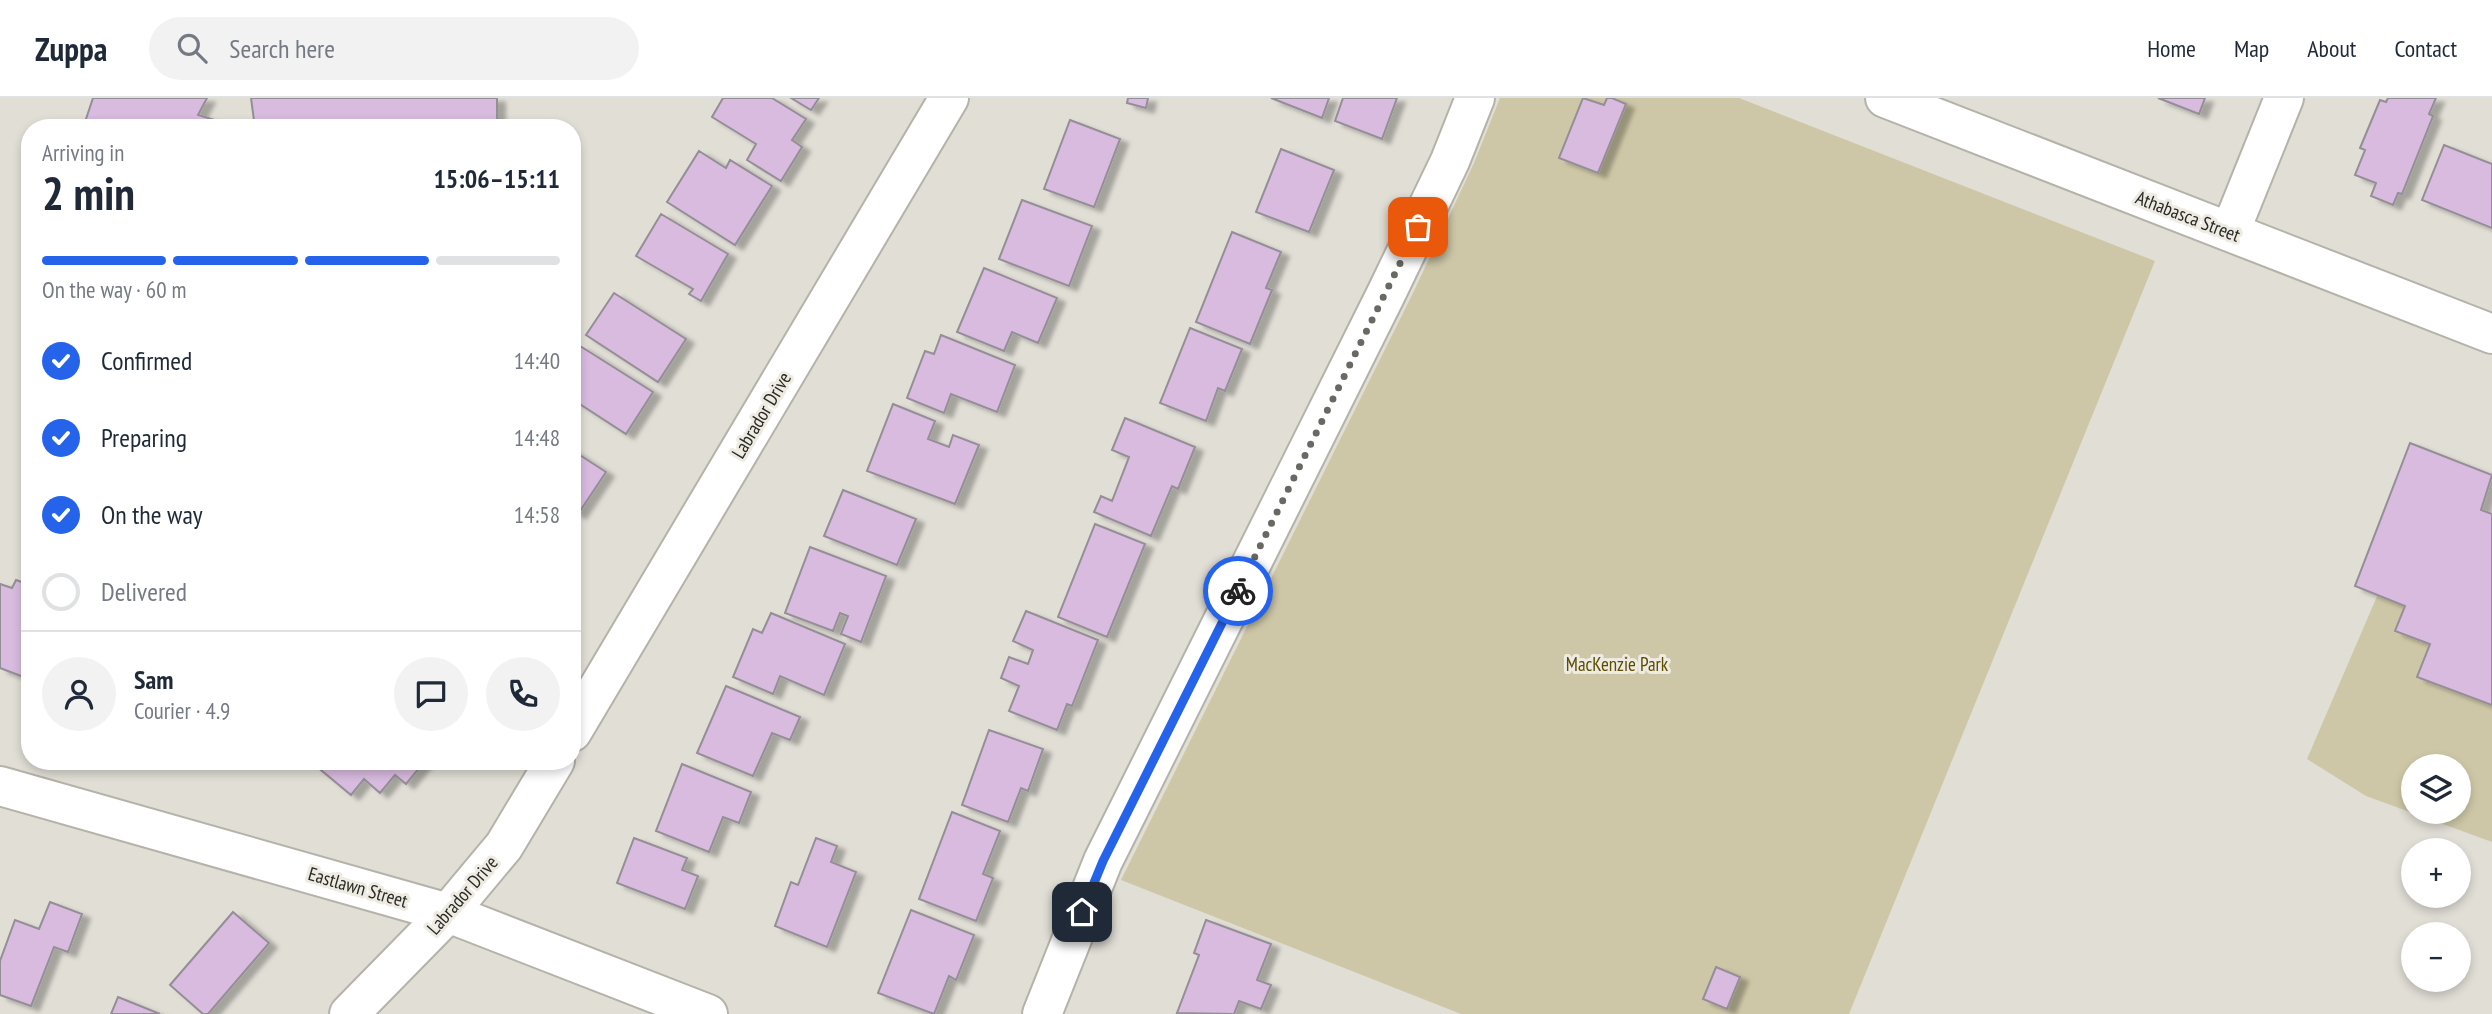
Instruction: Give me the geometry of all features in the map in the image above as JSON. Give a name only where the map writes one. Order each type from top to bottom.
[{"type":"street","name":"Labrador Drive","points":[[581,717],[949,98]]},
{"type":"street","points":[[1042,1014],[1103,861],[1392,282],[1450,160],[1475,98]]},
{"type":"street","name":"Athabasca Street","points":[[1885,98],[2492,334]]},
{"type":"street","points":[[2230,232],[2284,98]]},
{"type":"street","name":"Labrador Drive","points":[[349,1014],[449,913],[504,846],[550,770]]},
{"type":"street","name":"Eastlawn Street","points":[[0,786],[449,913],[708,1014]]},
{"type":"green space","name":"MacKenzie Park","points":[[1500,98],[1739,98],[2155,261],[1849,1014],[1461,1014],[1121,880],[1413,293],[1474,163]]},
{"type":"green space","points":[[2384,580],[2439,646],[2492,701],[2492,842],[2443,824],[2471,824],[2471,754],[2401,754],[2401,809],[2366,796],[2307,759]]},
{"type":"building","points":[[93,98],[207,98],[198,115],[211,119],[86,119]]},
{"type":"building","points":[[251,98],[497,98],[497,119],[254,119]]},
{"type":"building","points":[[723,98],[772,98],[806,119],[792,140],[802,147],[781,181],[747,160],[756,144],[712,117]]},
{"type":"building","points":[[791,98],[819,98],[811,110]]},
{"type":"building","points":[[1128,98],[1148,98],[1146,108],[1127,103]]},
{"type":"building","points":[[1271,98],[1329,98],[1322,118]]},
{"type":"building","points":[[1343,98],[1397,98],[1382,139],[1335,121]]},
{"type":"building","points":[[1583,98],[1604,105],[1607,98],[1626,104],[1598,173],[1559,158]]},
{"type":"building","points":[[2158,98],[2205,98],[2199,114]]},
{"type":"building","points":[[2388,98],[2436,98],[2429,114],[2433,116],[2402,194],[2398,193],[2393,205],[2371,196],[2376,183],[2355,175],[2365,150],[2360,148],[2380,100],[2386,102]]},
{"type":"building","points":[[1070,120],[1120,139],[1094,207],[1044,189]]},
{"type":"building","points":[[2444,145],[2492,164],[2492,228],[2422,200]]},
{"type":"building","points":[[1281,149],[1334,170],[1309,232],[1256,212]]},
{"type":"building","points":[[699,151],[726,168],[730,160],[772,186],[735,245],[667,202]]},
{"type":"building","points":[[1022,200],[1092,226],[1069,286],[999,259]]},
{"type":"building","points":[[661,214],[728,254],[701,301],[689,294],[693,289],[636,256]]},
{"type":"building","points":[[1232,232],[1281,252],[1266,288],[1272,290],[1250,344],[1196,322]]},
{"type":"building","points":[[984,268],[1057,298],[1038,343],[1012,332],[1004,351],[957,332]]},
{"type":"building","points":[[614,293],[686,339],[658,382],[586,335]]},
{"type":"building","points":[[1190,328],[1242,349],[1225,391],[1218,388],[1206,421],[1160,403]]},
{"type":"building","points":[[941,335],[1015,365],[997,412],[951,394],[944,413],[907,398],[925,351],[934,354]]},
{"type":"building","points":[[581,347],[653,392],[626,434],[581,405]]},
{"type":"building","points":[[893,404],[935,421],[928,439],[949,447],[953,435],[979,445],[955,504],[867,471]]},
{"type":"building","points":[[1125,418],[1195,447],[1178,489],[1172,486],[1151,536],[1094,512],[1101,496],[1112,501],[1129,457],[1112,450]]},
{"type":"building","points":[[2410,443],[2492,475],[2481,510],[2492,514],[2492,705],[2417,677],[2430,644],[2395,631],[2405,606],[2355,586]]},
{"type":"building","points":[[581,456],[606,472],[581,510]]},
{"type":"building","points":[[843,490],[916,519],[897,565],[824,536]]},
{"type":"building","points":[[1095,524],[1145,544],[1107,637],[1058,617]]},
{"type":"building","points":[[810,547],[886,576],[861,642],[841,634],[848,616],[840,613],[833,631],[785,613]]},
{"type":"building","points":[[16,580],[21,582],[21,676],[0,668],[0,584],[12,588]]},
{"type":"building","points":[[1026,611],[1098,640],[1072,706],[1067,704],[1057,730],[1009,711],[1019,686],[1001,678],[1009,657],[1028,664],[1033,650],[1013,641]]},
{"type":"building","points":[[771,613],[845,644],[824,695],[780,676],[773,694],[733,677],[753,629],[762,633]]},
{"type":"building","points":[[726,686],[800,717],[790,740],[772,733],[753,776],[697,753]]},
{"type":"building","points":[[989,730],[1043,749],[1028,791],[1021,788],[1008,822],[962,805]]},
{"type":"building","points":[[682,764],[751,792],[739,823],[723,817],[709,852],[656,831]]},
{"type":"building","points":[[321,770],[418,770],[406,784],[395,775],[380,793],[364,779],[351,795]]},
{"type":"building","points":[[952,812],[1000,831],[983,874],[993,878],[976,921],[919,899]]},
{"type":"building","points":[[634,838],[687,858],[682,870],[698,876],[685,909],[617,883]]},
{"type":"building","points":[[816,838],[837,846],[831,862],[856,872],[827,947],[775,926],[791,882],[798,885]]},
{"type":"building","points":[[50,902],[82,914],[68,952],[54,947],[31,1006],[0,995],[0,961],[15,920],[39,929]]},
{"type":"building","points":[[911,910],[974,935],[956,980],[949,976],[934,1014],[878,993]]},
{"type":"building","points":[[233,912],[269,943],[208,1014],[203,1014],[170,985]]},
{"type":"building","points":[[1206,920],[1271,944],[1257,980],[1271,985],[1261,1009],[1239,1001],[1234,1014],[1177,1013],[1199,955],[1194,953]]},
{"type":"building","points":[[1716,967],[1740,977],[1727,1009],[1703,999]]},
{"type":"building","points":[[118,997],[160,1014],[111,1014]]},
{"type":"way so far","points":[[1238,591],[1418,227]]},
{"type":"route","points":[[1082,912],[1103,861],[1238,591]]}]
